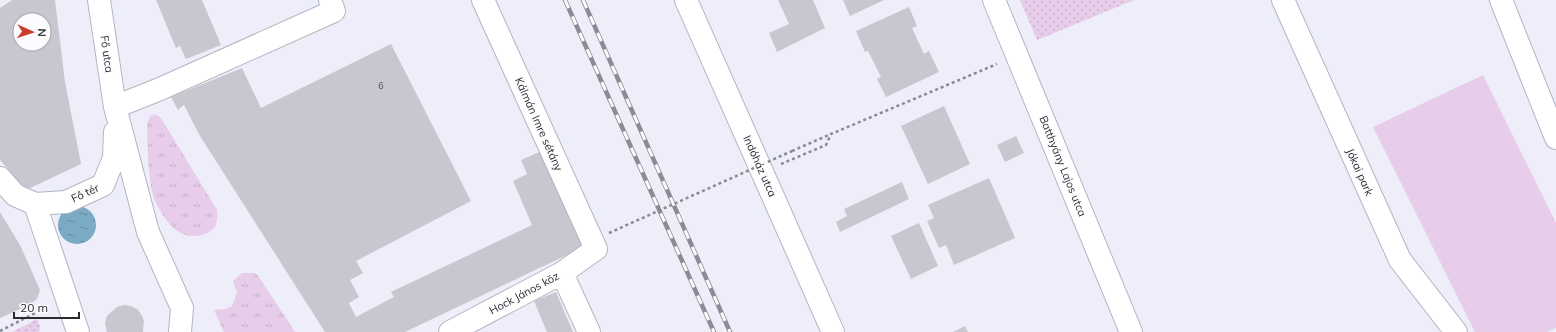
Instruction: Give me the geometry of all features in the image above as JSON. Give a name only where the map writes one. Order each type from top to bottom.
[{"type":"street","name":"Fő utca","points":[[99,0],[115,107]]},
{"type":"street","points":[[180,332],[182,308],[148,232],[115,107],[160,89],[334,11],[330,0]]},
{"type":"street","name":"Kálmán Imre sétány","points":[[483,0],[602,241]]},
{"type":"street","name":"Indóház utca","points":[[686,0],[833,332]]},
{"type":"street","name":"Batthyány Lajos utca","points":[[994,0],[1018,55],[1131,332]]},
{"type":"street","name":"Jókai park","points":[[1283,0],[1400,260],[1456,332]]},
{"type":"street","points":[[1501,0],[1556,138]]},
{"type":"street","name":"Fő tér","points":[[0,178],[15,195],[35,204],[66,202],[103,185],[114,158],[115,107]]},
{"type":"street","points":[[35,204],[78,332]]},
{"type":"street","name":"Hock János köz","points":[[450,332],[562,273],[602,241]]},
{"type":"street","points":[[562,273],[589,332]]},
{"type":"path","points":[[602,241],[792,151],[1018,55]]},
{"type":"path","points":[[763,172],[826,145],[831,134]]},
{"type":"path","points":[[0,331],[66,297]]},
{"type":"green space","points":[[1020,0],[1134,0],[1037,40]]},
{"type":"green space","points":[[1483,75],[1556,223],[1556,328],[1547,332],[1475,332],[1373,127]]},
{"type":"green space","points":[[155,114],[161,118],[217,210],[216,224],[208,233],[199,236],[190,236],[179,232],[165,218],[154,199],[150,179],[147,125],[150,116]]},
{"type":"green space","points":[[242,273],[255,273],[259,277],[295,332],[224,332],[214,310],[225,309],[232,306],[237,293],[233,281]]},
{"type":"green space","points":[[37,319],[40,326],[39,332],[12,332]]},
{"type":"water","points":[[73,206],[81,206],[91,211],[95,218],[95,232],[91,239],[81,244],[73,244],[63,239],[61,236],[58,229],[58,221],[63,211],[66,209]]},
{"type":"building","points":[[12,0],[55,0],[65,82],[81,164],[26,190],[0,160],[0,8]]},
{"type":"building","points":[[156,0],[202,0],[221,45],[186,59],[180,46],[176,48]]},
{"type":"building","points":[[778,0],[813,0],[825,28],[777,52],[769,33],[789,24]]},
{"type":"building","points":[[843,0],[884,0],[850,16]]},
{"type":"building","points":[[909,7],[917,26],[912,28],[924,54],[929,51],[939,72],[886,97],[877,79],[881,77],[868,51],[865,52],[856,31]]},
{"type":"building","points":[[391,44],[471,201],[356,261],[363,273],[350,280],[359,297],[349,303],[356,317],[394,297],[391,292],[532,225],[513,181],[527,174],[521,160],[544,150],[588,245],[405,332],[325,332],[200,136],[184,105],[178,110],[171,97],[242,68],[261,108]]},
{"type":"building","points":[[944,106],[970,164],[928,184],[901,126]]},
{"type":"building","points":[[1016,136],[1024,153],[1005,162],[997,145]]},
{"type":"building","points":[[989,178],[1015,238],[954,265],[946,245],[939,248],[927,221],[934,218],[928,205]]},
{"type":"building","points":[[902,182],[909,199],[840,232],[836,222],[847,216],[844,209]]},
{"type":"building","points":[[0,212],[20,245],[40,290],[37,299],[29,305],[0,318]]},
{"type":"building","points":[[919,223],[938,266],[911,279],[891,236]]},
{"type":"building","points":[[556,292],[573,332],[547,332],[534,301]]},
{"type":"building","points":[[124,305],[137,309],[141,314],[144,321],[143,332],[107,332],[105,323],[107,316],[117,307]]},
{"type":"building","points":[[965,326],[968,332],[953,332]]},
{"type":"railway","points":[[565,0],[714,332]]},
{"type":"railway","points":[[583,0],[730,332]]}]
